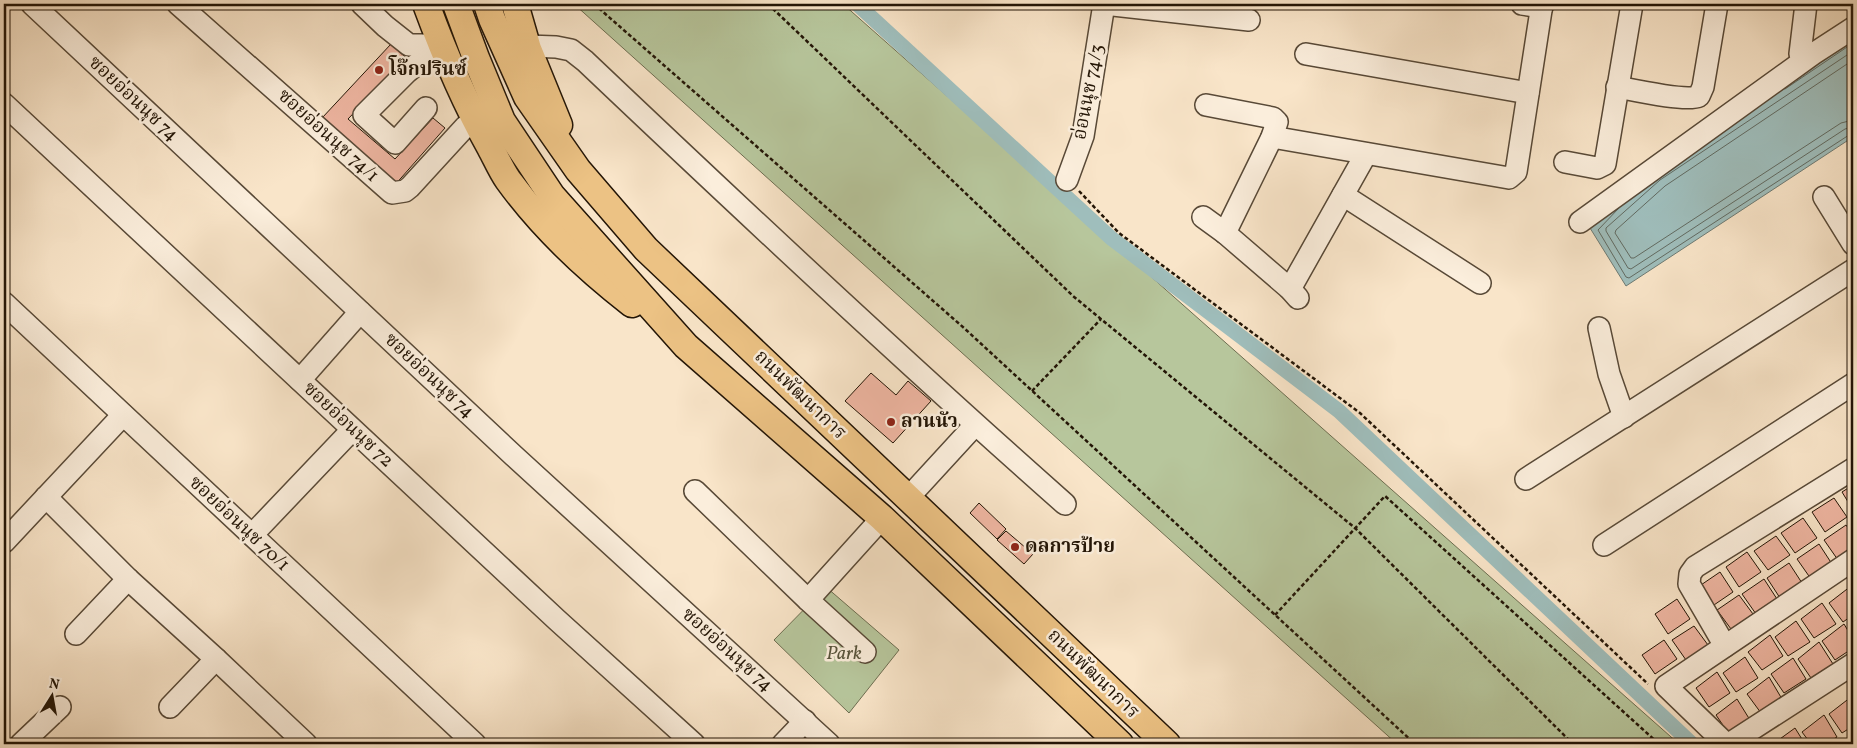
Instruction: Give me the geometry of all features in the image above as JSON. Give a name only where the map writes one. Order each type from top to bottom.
[{"type":"main road","points":[[426,4],[474,120],[508,180],[544,223],[599,278],[686,346]]},
{"type":"main road","name":"ถนนพัฒนาการ","points":[[456,4],[502,121],[552,196],[686,346],[882,518],[1120,744]]},
{"type":"main road","name":"ถนนพัฒนาการ","points":[[487,4],[527,97],[578,170],[646,249],[1167,744]]},
{"type":"main road","points":[[515,4],[527,46],[578,170]]},
{"type":"street","name":"ซอยอ่อนนุช 74","points":[[32,4],[514,456],[829,744]]},
{"type":"street","name":"ซอยอ่อนนุช 74/1","points":[[178,4],[392,194],[405,191],[410,187],[465,127],[474,120]]},
{"type":"street","points":[[362,4],[409,45],[441,44]]},
{"type":"street","points":[[1104,4],[1248,20]]},
{"type":"street","name":"อ่อนนุช 74/3","points":[[1067,180],[1083,136],[1104,4]]},
{"type":"street","points":[[1565,162],[1597,168],[1605,164],[1632,4]]},
{"type":"street","points":[[1617,87],[1681,97],[1696,98],[1700,96],[1717,4]]},
{"type":"street","points":[[1800,54],[1806,4]]},
{"type":"street","points":[[1272,137],[1509,178],[1516,172],[1528,93],[1535,5]]},
{"type":"street","points":[[1580,222],[1813,54],[1853,28]]},
{"type":"street","points":[[426,108],[395,143],[364,116],[407,72],[441,44]]},
{"type":"street","points":[[527,46],[556,47],[571,50],[584,61],[745,213],[1065,504]]},
{"type":"street","points":[[1306,54],[1528,93]]},
{"type":"street","name":"ซอยอ่อนนุช 72","points":[[4,104],[352,430],[694,744]]},
{"type":"street","points":[[1206,105],[1272,118],[1277,122],[1272,137],[1225,233]]},
{"type":"street","points":[[1204,217],[1294,294],[1343,194],[1366,154]]},
{"type":"street","points":[[1343,194],[1480,283]]},
{"type":"street","points":[[1824,197],[1853,244]]},
{"type":"street","points":[[1526,479],[1853,270]]},
{"type":"street","name":"ซอยอ่อนนุช 70/1","points":[[4,303],[475,744]]},
{"type":"street","points":[[300,380],[360,312]]},
{"type":"street","points":[[1599,328],[1611,380],[1624,417]]},
{"type":"street","points":[[1604,545],[1853,384]]},
{"type":"street","points":[[4,542],[123,415]]},
{"type":"street","points":[[908,498],[976,425]]},
{"type":"street","points":[[252,535],[352,430]]},
{"type":"street","points":[[1725,646],[1689,584],[1690,574],[1695,567],[1853,469]]},
{"type":"street","points":[[695,491],[865,652]]},
{"type":"street","points":[[46,497],[128,579],[306,744]]},
{"type":"street","points":[[808,600],[882,518]]},
{"type":"street","points":[[1853,560],[1666,686],[1727,744],[1853,664]]},
{"type":"street","points":[[76,634],[128,579]]},
{"type":"street","points":[[170,707],[216,659]]},
{"type":"street","points":[[21,744],[60,707]]},
{"type":"street","points":[[783,744],[805,721]]},
{"type":"path","points":[[594,4],[964,328],[1415,744]]},
{"type":"path","points":[[768,4],[1073,296],[1355,528],[1573,744]]},
{"type":"path","points":[[1067,180],[1119,233],[1360,413],[1654,690]]},
{"type":"path","points":[[1032,391],[1101,320]]},
{"type":"path","points":[[1275,615],[1385,496],[1659,744]]},
{"type":"green space","points":[[574,4],[843,4],[1679,744],[1397,744]]},
{"type":"green space","name":"Park","points":[[826,587],[899,650],[849,713],[774,640]]},
{"type":"water","points":[[1853,37],[1853,137],[1626,286],[1590,228],[1653,171]]},
{"type":"building","points":[[391,44],[406,58],[348,119],[395,159],[433,118],[445,128],[394,186],[322,118]]},
{"type":"building","name":"ลานนัว","points":[[871,373],[896,395],[908,381],[931,401],[893,443],[845,401]]},
{"type":"building","points":[[1853,485],[1853,510],[1842,492]]},
{"type":"building","points":[[1834,498],[1847,517],[1825,532],[1812,512]]},
{"type":"building","points":[[979,503],[1006,529],[997,539],[970,513]]},
{"type":"building","points":[[1803,518],[1817,538],[1795,553],[1781,533]]},
{"type":"building","points":[[1846,525],[1853,535],[1853,549],[1838,560],[1824,540]]},
{"type":"building","name":"ดลการป้าย","points":[[1006,531],[1033,554],[1024,564],[997,540]]},
{"type":"building","points":[[1776,536],[1790,555],[1768,570],[1754,551]]},
{"type":"building","points":[[1819,544],[1832,564],[1811,579],[1797,559]]},
{"type":"building","points":[[1747,552],[1761,572],[1739,587],[1726,567]]},
{"type":"building","points":[[1789,563],[1802,583],[1780,598],[1767,578]]},
{"type":"building","points":[[1720,572],[1733,592],[1711,607],[1698,587]]},
{"type":"building","points":[[1764,579],[1777,599],[1756,614],[1742,594]]},
{"type":"building","points":[[1851,586],[1853,590],[1853,615],[1843,622],[1829,603]]},
{"type":"building","points":[[1739,595],[1753,614],[1731,629],[1717,610]]},
{"type":"building","points":[[1677,599],[1690,619],[1668,634],[1655,614]]},
{"type":"building","points":[[1822,603],[1836,624],[1814,638],[1801,619]]},
{"type":"building","points":[[1796,621],[1810,642],[1788,656],[1775,637]]},
{"type":"building","points":[[1844,624],[1853,639],[1853,648],[1835,660],[1822,641]]},
{"type":"building","points":[[1694,626],[1708,645],[1686,660],[1672,640]]},
{"type":"building","points":[[1770,635],[1783,656],[1762,670],[1748,652]]},
{"type":"building","points":[[1664,640],[1677,659],[1655,674],[1642,655]]},
{"type":"building","points":[[1819,642],[1833,664],[1811,678],[1798,659]]},
{"type":"building","points":[[1745,657],[1758,678],[1736,692],[1723,673]]},
{"type":"building","points":[[1793,658],[1806,679],[1784,693],[1771,674]]},
{"type":"building","points":[[1717,672],[1730,693],[1709,707],[1696,688]]},
{"type":"building","points":[[1769,677],[1782,699],[1761,713],[1747,694]]},
{"type":"building","points":[[1851,697],[1853,702],[1853,726],[1842,733],[1829,714]]},
{"type":"building","points":[[1737,699],[1750,720],[1729,734],[1716,715]]},
{"type":"building","points":[[1824,715],[1837,737],[1825,744],[1811,744],[1802,732]]},
{"type":"building","points":[[1795,728],[1805,744],[1773,744]]},
{"type":"waterway","points":[[857,4],[1111,238],[1339,411],[1692,744]]},
{"type":"place","name":"โจ๊กปรินซ์","points":[[379,70]]},
{"type":"place","name":"ลานนัว","points":[[891,422]]},
{"type":"place","name":"ดลการป้าย","points":[[1015,547]]}]
